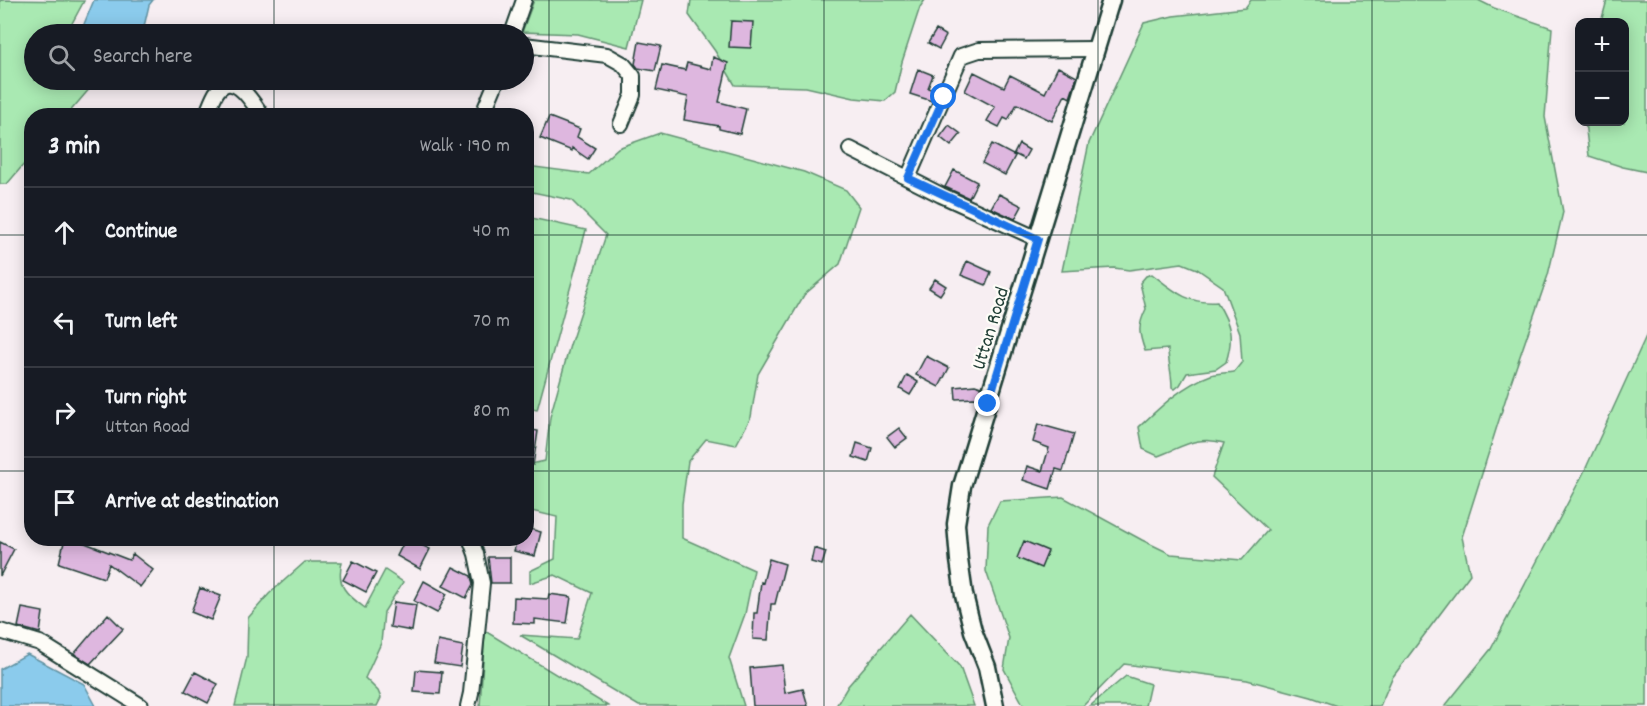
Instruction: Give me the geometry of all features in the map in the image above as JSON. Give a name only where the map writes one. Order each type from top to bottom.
[{"type":"main road","name":"Uttan Road","points":[[995,706],[987,667],[973,632],[964,596],[957,524],[962,486],[1111,0]]},
{"type":"street","points":[[516,24],[524,0]]},
{"type":"street","points":[[534,46],[607,55],[623,64],[633,76],[633,95],[621,124]]},
{"type":"street","points":[[908,178],[962,56],[979,50],[1096,49]]},
{"type":"street","points":[[209,108],[219,90]]},
{"type":"street","points":[[244,90],[257,108]]},
{"type":"street","points":[[485,108],[493,90]]},
{"type":"street","points":[[850,149],[1038,239]]},
{"type":"street","points":[[468,706],[482,584],[473,546]]},
{"type":"street","points":[[0,632],[39,643],[141,706]]},
{"type":"green space","points":[[0,0],[84,1],[72,24],[24,24],[24,90],[88,90],[73,108],[24,108],[24,164],[7,184],[0,184]]},
{"type":"green space","points":[[534,0],[641,0],[629,47],[578,34],[534,32],[534,24],[525,24]]},
{"type":"green space","points":[[691,0],[925,0],[920,7],[902,62],[895,92],[885,101],[854,98],[806,87],[735,85],[715,51],[689,15]]},
{"type":"green space","points":[[1251,0],[1478,0],[1494,8],[1552,28],[1545,117],[1563,212],[1548,275],[1462,537],[1470,574],[1392,678],[1380,706],[1337,706],[1247,680],[1124,664],[1083,706],[1024,706],[1004,669],[1009,638],[986,571],[988,525],[1000,501],[1063,497],[1171,554],[1242,560],[1268,530],[1212,477],[1224,443],[1197,441],[1158,456],[1143,449],[1139,427],[1164,404],[1201,379],[1214,374],[1234,372],[1242,362],[1240,333],[1223,287],[1197,269],[1182,263],[1129,270],[1114,268],[1062,271],[1089,143],[1144,23],[1173,16],[1245,8]]},
{"type":"green space","points":[[1607,0],[1647,0],[1647,172],[1589,156],[1585,126],[1629,126],[1629,18],[1602,18]]},
{"type":"green space","points":[[660,133],[804,172],[846,190],[859,207],[840,264],[804,295],[758,374],[751,417],[736,445],[706,439],[688,461],[682,504],[682,538],[754,570],[745,614],[729,658],[744,706],[639,706],[520,635],[577,639],[592,593],[555,575],[530,583],[530,571],[555,559],[557,517],[534,512],[534,463],[545,461],[550,417],[570,345],[606,235],[571,200],[534,192],[534,167],[589,174],[618,148]]},
{"type":"green space","points":[[534,219],[586,230],[537,410],[534,409]]},
{"type":"green space","points":[[1152,274],[1189,299],[1217,302],[1230,331],[1226,362],[1216,369],[1187,373],[1175,389],[1172,387],[1168,349],[1145,351],[1140,335],[1141,321],[1146,309],[1140,283],[1146,276]]},
{"type":"green space","points":[[1647,334],[1647,706],[1445,706],[1491,649],[1585,470]]},
{"type":"green space","points":[[305,562],[342,562],[340,577],[344,589],[365,608],[385,570],[403,582],[384,612],[381,643],[365,678],[378,691],[381,698],[377,706],[235,706],[247,657],[248,618],[269,594]]},
{"type":"green space","points":[[910,614],[960,667],[974,706],[836,706],[848,686]]},
{"type":"green space","points":[[485,631],[608,706],[480,706]]},
{"type":"green space","points":[[1126,676],[1150,684],[1145,706],[1090,706]]},
{"type":"water","points":[[94,0],[153,0],[149,5],[145,24],[84,24]]},
{"type":"water","points":[[27,654],[84,684],[96,706],[0,706],[0,669]]},
{"type":"building","points":[[731,21],[753,22],[751,48],[729,47]]},
{"type":"building","points":[[936,30],[946,36],[939,49],[928,43]]},
{"type":"building","points":[[639,42],[661,46],[655,71],[638,68],[635,64]]},
{"type":"building","points":[[713,57],[728,63],[719,102],[746,109],[740,134],[719,129],[719,126],[684,120],[688,97],[656,90],[662,65],[685,70],[687,63],[711,69]]},
{"type":"building","points":[[1058,67],[1077,77],[1070,98],[1065,95],[1052,121],[1017,104],[1008,120],[1004,118],[999,127],[987,121],[995,107],[965,91],[974,72],[1004,87],[1010,75],[1045,93]]},
{"type":"building","points":[[918,69],[933,75],[928,88],[936,91],[932,101],[910,94]]},
{"type":"building","points":[[549,117],[580,129],[577,137],[595,148],[588,159],[572,148],[572,151],[540,138]]},
{"type":"building","points":[[949,125],[961,134],[951,146],[940,137]]},
{"type":"building","points":[[992,144],[1015,156],[1005,175],[982,163]]},
{"type":"building","points":[[1019,144],[1029,150],[1024,159],[1014,154]]},
{"type":"building","points":[[954,170],[977,182],[969,198],[945,187]]},
{"type":"building","points":[[999,194],[1022,206],[1015,219],[991,208]]},
{"type":"building","points":[[967,261],[991,272],[986,285],[961,275]]},
{"type":"building","points":[[935,279],[946,286],[940,295],[929,288]]},
{"type":"building","points":[[926,356],[949,368],[939,387],[916,375]]},
{"type":"building","points":[[907,375],[918,382],[910,395],[900,389]]},
{"type":"building","points":[[975,385],[981,387],[978,399],[956,399],[955,387]]},
{"type":"building","points":[[1038,424],[1074,434],[1063,471],[1056,469],[1050,489],[1023,480],[1027,466],[1042,471],[1049,448],[1033,442]]},
{"type":"building","points":[[899,428],[907,438],[895,447],[887,437]]},
{"type":"building","points":[[534,430],[538,431],[534,458]]},
{"type":"building","points":[[857,443],[872,448],[868,462],[853,457]]},
{"type":"building","points":[[534,530],[541,532],[535,556],[514,551],[515,546],[534,546]]},
{"type":"building","points":[[1024,541],[1048,551],[1041,568],[1017,558]]},
{"type":"building","points":[[0,542],[14,549],[0,576]]},
{"type":"building","points":[[63,546],[93,546],[129,560],[133,554],[153,570],[140,587],[109,564],[104,578],[59,563]]},
{"type":"building","points":[[402,546],[423,546],[430,549],[420,569],[397,556]]},
{"type":"building","points":[[814,548],[826,552],[822,565],[811,562]]},
{"type":"building","points":[[488,557],[510,557],[510,583],[491,583]]},
{"type":"building","points":[[769,559],[785,564],[775,604],[771,604],[768,640],[753,639],[754,613],[757,613],[761,582],[763,583]]},
{"type":"building","points":[[353,561],[376,573],[366,592],[343,580]]},
{"type":"building","points":[[453,567],[471,576],[473,585],[466,598],[443,586]]},
{"type":"building","points":[[424,581],[447,594],[437,613],[414,601]]},
{"type":"building","points":[[200,588],[221,596],[211,620],[191,612]]},
{"type":"building","points":[[549,594],[571,597],[567,623],[535,619],[535,624],[513,623],[514,597],[548,599]]},
{"type":"building","points":[[394,602],[416,605],[412,631],[390,627]]},
{"type":"building","points":[[22,608],[43,612],[40,633],[18,627]]},
{"type":"building","points":[[108,614],[123,629],[90,664],[74,654]]},
{"type":"building","points":[[438,641],[463,646],[460,667],[434,663]]},
{"type":"building","points":[[782,665],[785,693],[803,689],[808,706],[753,706],[750,668]]},
{"type":"building","points":[[416,670],[442,672],[440,694],[414,692]]},
{"type":"building","points":[[195,672],[218,684],[208,703],[185,691]]},
{"type":"route","points":[[944,97],[908,178],[1038,239],[988,404]]}]
